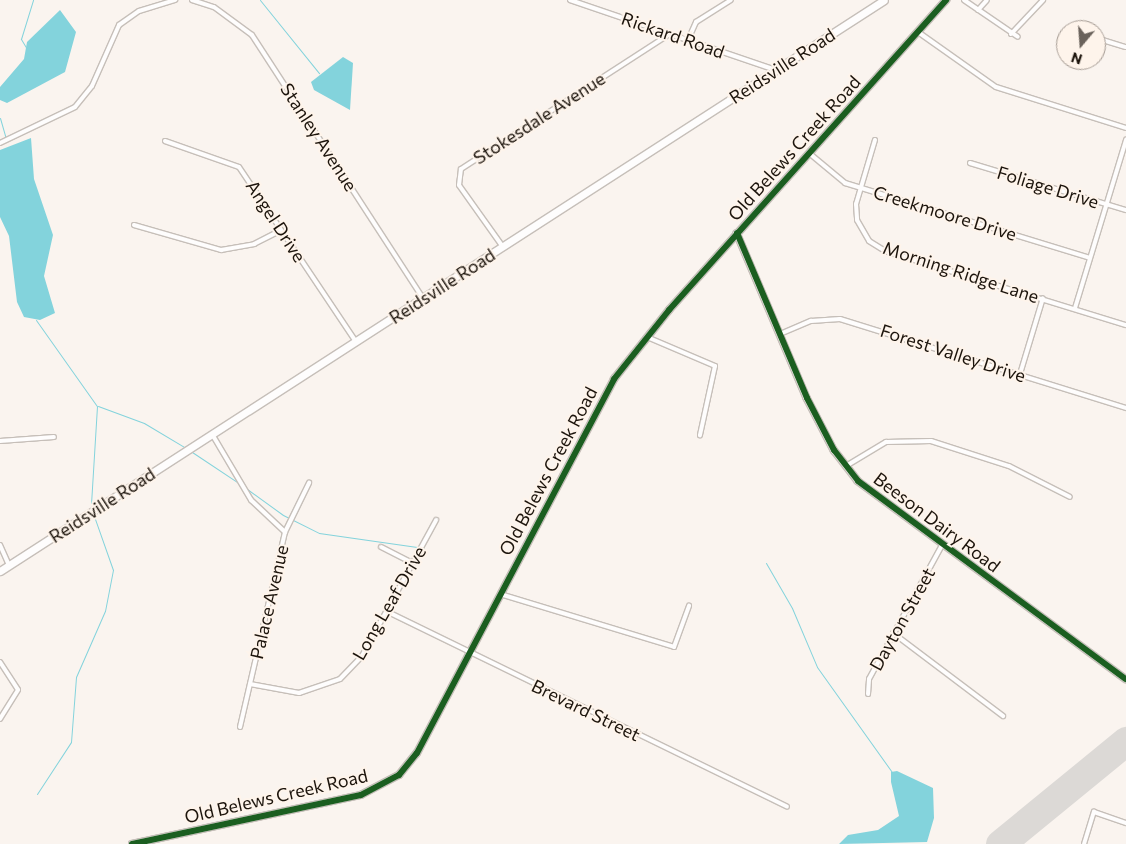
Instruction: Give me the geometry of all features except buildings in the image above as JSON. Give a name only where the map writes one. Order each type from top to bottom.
[{"type":"highway","name":"Reidsville Road","points":[[0,571],[884,0]]},
{"type":"street","points":[[0,143],[75,108],[92,86],[119,25],[139,11],[175,0]]},
{"type":"street","name":"Stanley Avenue","points":[[192,0],[214,7],[252,35],[423,298]]},
{"type":"street","name":"Rickard Road","points":[[570,0],[776,70]]},
{"type":"street","points":[[688,40],[696,22],[731,0]]},
{"type":"street","name":"Old Belews Creek Road","points":[[132,844],[162,841],[361,795],[383,786],[417,754],[590,420],[614,379],[647,337],[737,233],[946,0]]},
{"type":"street","points":[[964,0],[1018,37]]},
{"type":"street","points":[[978,10],[987,0]]},
{"type":"street","points":[[1011,34],[1043,0]]},
{"type":"street","points":[[918,32],[996,87],[1126,128]]},
{"type":"street","name":"Stokesdale Avenue","points":[[502,247],[459,185],[462,169],[670,34]]},
{"type":"street","points":[[1106,41],[1126,47]]},
{"type":"street","name":"Morning Ridge Lane","points":[[875,140],[860,186],[857,220],[870,241],[885,251],[1126,325]]},
{"type":"street","points":[[1075,308],[1126,140]]},
{"type":"street","name":"Angel Drive","points":[[165,141],[239,167],[356,342]]},
{"type":"street","name":"Creekmoore Drive","points":[[809,153],[829,173],[860,186],[1090,258]]},
{"type":"street","name":"Foliage Drive","points":[[970,163],[1126,210]]},
{"type":"street","points":[[134,225],[221,250],[254,244],[282,230]]},
{"type":"street","name":"Beeson Dairy Road","points":[[737,233],[806,398],[846,466],[881,502],[1126,679]]},
{"type":"street","points":[[1020,374],[1043,298]]},
{"type":"street","name":"Forest Valley Drive","points":[[780,334],[811,320],[840,318],[1126,408]]},
{"type":"street","points":[[647,337],[715,366],[700,435]]},
{"type":"street","points":[[212,434],[251,500],[285,532]]},
{"type":"street","points":[[0,441],[54,437]]},
{"type":"street","points":[[846,466],[886,442],[931,441],[1009,466],[1070,497]]},
{"type":"street","name":"Palace Avenue","points":[[240,727],[285,532],[309,483]]},
{"type":"street","name":"Long Leaf Drive","points":[[250,684],[300,693],[334,684],[362,656],[436,520]]},
{"type":"street","points":[[0,545],[9,565]]},
{"type":"street","name":"Dayton Street","points":[[868,694],[869,679],[942,545]]},
{"type":"street","points":[[381,547],[412,563]]},
{"type":"street","points":[[500,594],[644,636],[674,647],[689,606]]},
{"type":"street","name":"Brevard Street","points":[[386,611],[788,807]]},
{"type":"street","points":[[893,634],[1003,716]]},
{"type":"street","points":[[0,662],[18,690],[0,719]]},
{"type":"street","points":[[1084,844],[1094,812],[1126,823]]},
{"type":"water","points":[[60,10],[76,32],[65,72],[7,103],[0,100],[0,87],[24,59],[27,42]]},
{"type":"water","points":[[343,57],[353,63],[350,110],[314,90],[311,82]]},
{"type":"water","points":[[31,138],[34,179],[53,235],[44,276],[55,313],[40,320],[24,317],[17,302],[9,236],[0,217],[0,150]]},
{"type":"water","points":[[897,771],[933,788],[934,818],[927,842],[839,844],[848,835],[878,830],[899,816],[891,782],[891,772]]},
{"type":"waterway","points":[[27,49],[21,39],[33,0]]},
{"type":"waterway","points":[[260,0],[319,73]]},
{"type":"waterway","points":[[0,118],[6,139]]},
{"type":"waterway","points":[[36,320],[97,406],[91,503]]},
{"type":"waterway","points":[[98,406],[144,423],[186,448]]},
{"type":"waterway","points":[[192,452],[240,484]]},
{"type":"waterway","points":[[247,489],[283,515],[319,533],[424,548]]},
{"type":"waterway","points":[[37,794],[71,742],[76,677],[105,611],[113,570],[95,519]]},
{"type":"waterway","points":[[766,563],[792,608],[817,667],[892,772]]},
{"type":"waterway","points":[[1003,844],[1070,795],[1126,737]]},
{"type":"runway","points":[[1000,844],[1126,741]]},
{"type":"cycle path","points":[[132,844],[361,795],[399,775],[417,753],[614,379],[669,310],[946,0]]},
{"type":"cycle path","points":[[737,233],[807,398],[834,450],[858,481],[1126,679]]}]
